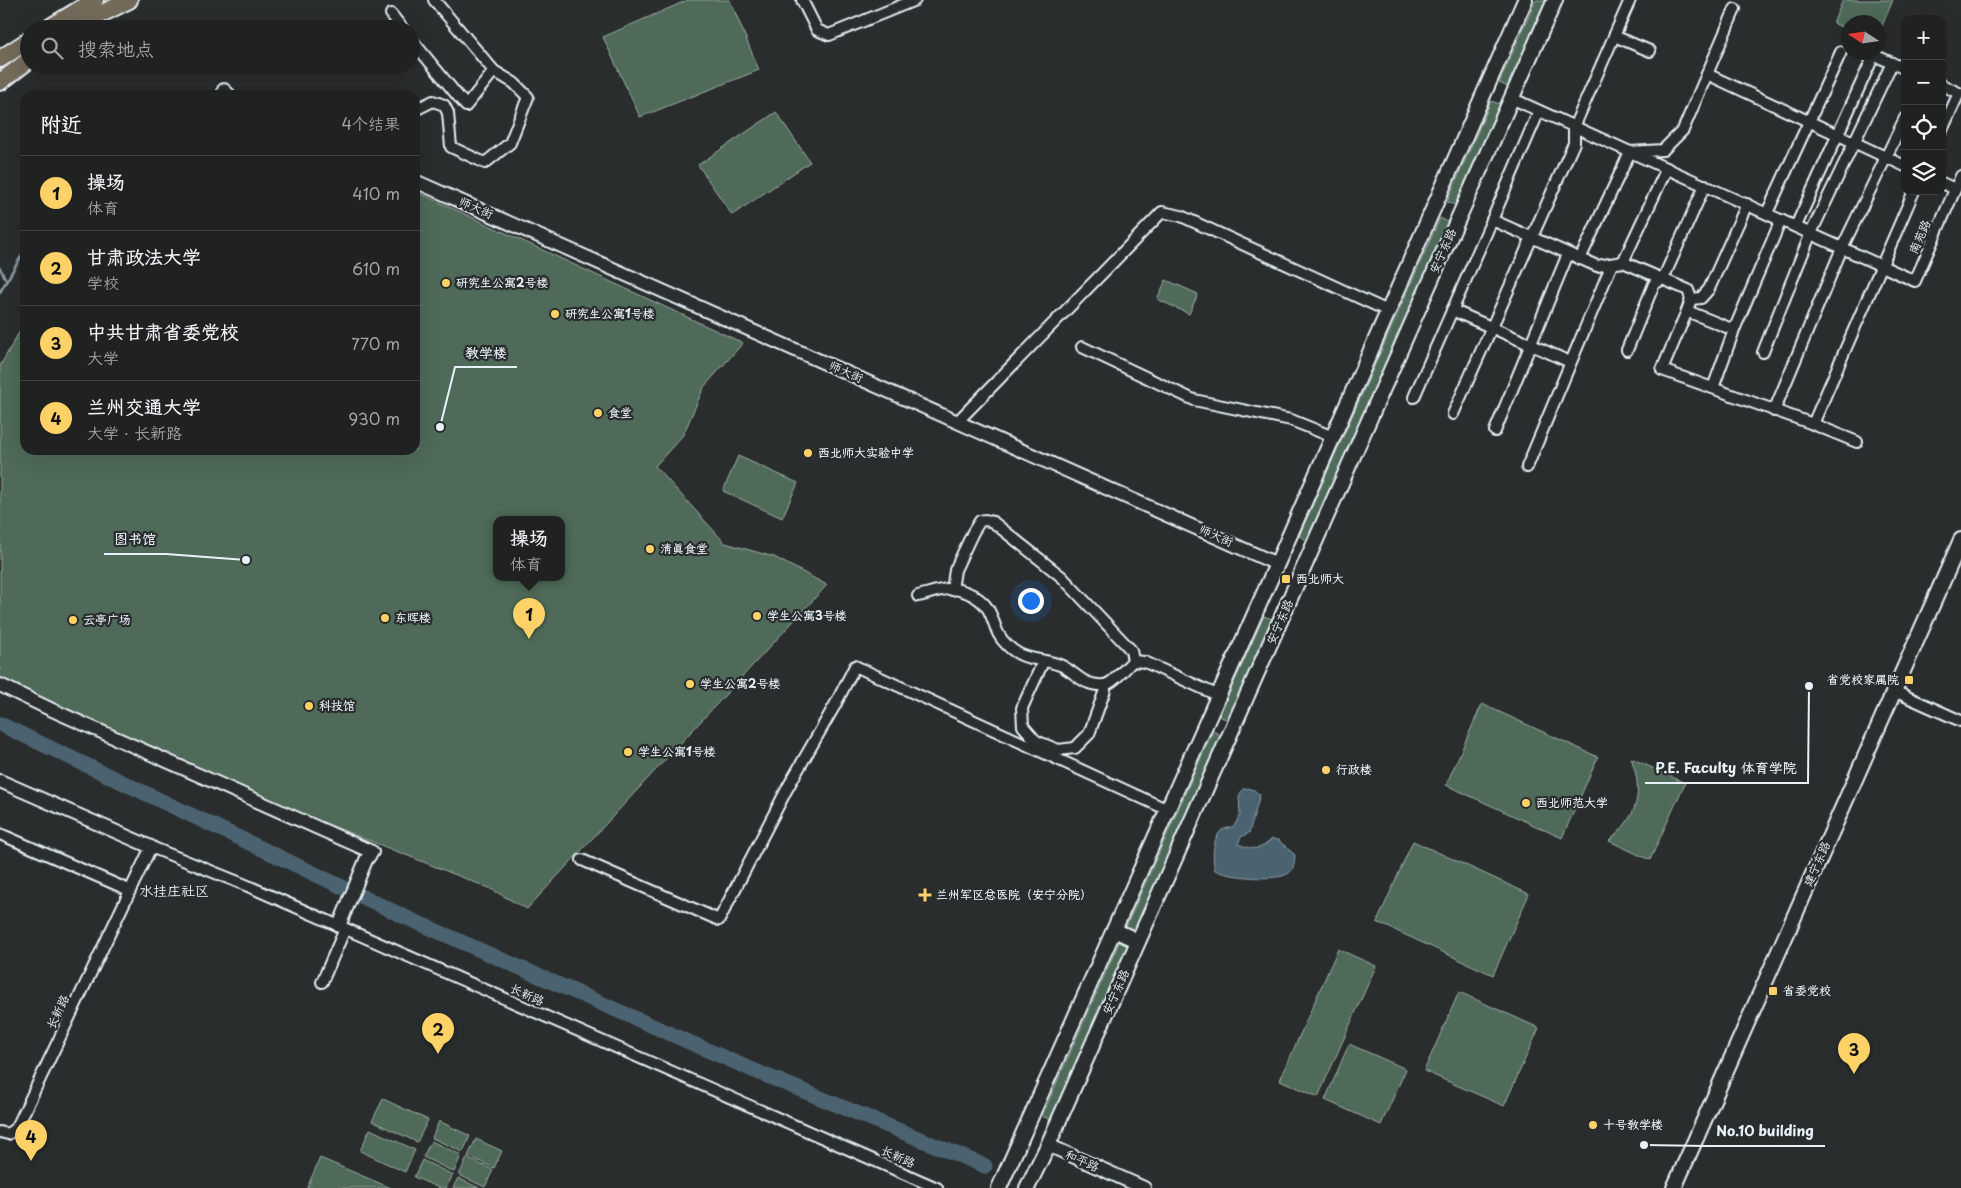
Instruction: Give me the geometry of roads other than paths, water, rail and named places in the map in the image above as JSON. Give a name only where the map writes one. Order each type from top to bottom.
[{"type":"highway","points":[[62,20],[95,0]]},
{"type":"highway","points":[[92,20],[129,0]]},
{"type":"highway","points":[[0,59],[20,46]]},
{"type":"highway","points":[[0,82],[20,67]]},
{"type":"main road","points":[[999,1188],[1278,564],[1525,0]]},
{"type":"main road","name":"安宁东路","points":[[1027,1188],[1048,1145],[1555,0]]},
{"type":"main road","name":"建宁东路","points":[[1674,1188],[1961,540]]},
{"type":"main road","points":[[1114,930],[1138,941]]},
{"type":"street","points":[[420,108],[433,101],[444,105],[448,113],[451,148],[485,163],[510,143],[528,97],[514,83],[494,72],[434,0]]},
{"type":"street","points":[[802,0],[817,30],[829,35],[916,0]]},
{"type":"street","points":[[1453,414],[1574,143],[1574,126],[1630,0]]},
{"type":"street","points":[[1630,152],[1663,150],[1683,130],[1735,9]]},
{"type":"street","points":[[391,14],[396,20]]},
{"type":"street","points":[[1614,36],[1650,51]]},
{"type":"street","points":[[420,50],[466,106],[494,72]]},
{"type":"street","points":[[1767,213],[1841,52]]},
{"type":"street","points":[[1796,226],[1874,55],[1901,67]]},
{"type":"street","points":[[1763,352],[1811,233],[1892,63]]},
{"type":"street","points":[[1707,74],[1901,164]]},
{"type":"street","points":[[1946,88],[1960,93],[1946,122]]},
{"type":"street","points":[[1511,98],[1881,266]]},
{"type":"street","points":[[1414,397],[1538,111]]},
{"type":"street","points":[[1774,411],[1842,248],[1901,126]]},
{"type":"street","points":[[1580,259],[1630,152]]},
{"type":"street","points":[[1623,262],[1667,168]]},
{"type":"street","points":[[1946,183],[1959,181]]},
{"type":"street","name":"南苑路","points":[[1881,266],[1915,281],[1959,181]]},
{"type":"street","name":"师大街","points":[[420,183],[1278,564]]},
{"type":"street","points":[[1627,350],[1654,284],[1662,279],[1706,185]]},
{"type":"street","points":[[1813,424],[1912,195]]},
{"type":"street","points":[[1691,299],[1701,298],[1709,289],[1747,204]]},
{"type":"street","points":[[958,421],[1162,212],[1181,216],[1388,311]]},
{"type":"street","points":[[1492,220],[1596,266],[1623,262],[1688,290],[1691,299],[1688,311],[1662,370],[1813,424],[1857,442]]},
{"type":"street","points":[[1713,388],[1734,330],[1782,220]]},
{"type":"street","points":[[1495,431],[1568,254]]},
{"type":"street","points":[[1527,467],[1612,264]]},
{"type":"street","points":[[1452,310],[1570,362]]},
{"type":"street","points":[[1688,311],[1734,330]]},
{"type":"street","points":[[1082,347],[1194,400],[1291,420],[1333,437]]},
{"type":"street","points":[[952,590],[955,570],[973,532],[980,521],[993,522],[1062,577],[1131,650],[1133,661]]},
{"type":"street","points":[[918,596],[952,590],[974,596],[984,603],[991,614],[997,635],[1008,646],[1023,657],[1063,667],[1085,682],[1104,685],[1112,682],[1133,661],[1145,662],[1219,696]]},
{"type":"street","points":[[1042,662],[1022,708],[1023,726],[1036,741],[1058,750],[1075,748],[1089,734],[1105,690],[1104,685]]},
{"type":"street","points":[[582,860],[719,920],[788,786],[854,666],[1168,810]]},
{"type":"street","points":[[0,685],[372,852],[366,860],[349,900],[342,927],[322,982]]},
{"type":"street","points":[[1894,691],[1961,721]]},
{"type":"street","points":[[0,781],[151,847]]},
{"type":"street","points":[[0,834],[129,890]]},
{"type":"street","name":"长新路","points":[[0,1132],[8,1134],[17,1127],[151,847],[248,886],[937,1188]]},
{"type":"street","name":"和平路","points":[[1048,1145],[1144,1188]]},
{"type":"water","points":[[1248,788],[1260,795],[1249,833],[1241,837],[1238,844],[1256,848],[1263,846],[1272,839],[1278,840],[1295,855],[1292,869],[1283,876],[1252,878],[1230,875],[1215,870],[1213,855],[1216,838],[1222,830],[1234,826],[1240,815],[1239,796],[1243,789]]},
{"type":"waterway","points":[[0,292],[20,258]]},
{"type":"waterway","points":[[0,268],[6,280]]},
{"type":"waterway","points":[[0,724],[405,917],[748,1068],[985,1166]]},
{"type":"place","name":"研究生公寓2号楼","points":[[446,283]]},
{"type":"place","name":"研究生公寓1号楼","points":[[555,314]]},
{"type":"place","name":"食堂","points":[[598,413]]},
{"type":"place","name":"教学楼","points":[[440,427]]},
{"type":"place","name":"西北师大实验中学","points":[[808,453]]},
{"type":"place","name":"清真食堂","points":[[650,549]]},
{"type":"place","name":"图书馆","points":[[246,560]]},
{"type":"place","name":"西北师大","points":[[1286,579]]},
{"type":"place","name":"学生公寓3号楼","points":[[757,616]]},
{"type":"place","name":"东晖楼","points":[[385,618]]},
{"type":"place","name":"云亭广场","points":[[73,620]]},
{"type":"place","name":"操场","points":[[529,639]]},
{"type":"place","name":"省党校家属院","points":[[1909,680]]},
{"type":"place","name":"学生公寓2号楼","points":[[690,684]]},
{"type":"place","name":"P.E. Faculty 体育学院","points":[[1809,686]]},
{"type":"place","name":"科技馆","points":[[309,706]]},
{"type":"place","name":"学生公寓1号楼","points":[[628,752]]},
{"type":"place","name":"行政楼","points":[[1326,770]]},
{"type":"place","name":"西北师范大学","points":[[1526,803]]},
{"type":"place","name":"兰州军区总医院（安宁分院）","points":[[925,895]]},
{"type":"place","name":"省委党校","points":[[1773,991]]},
{"type":"place","name":"甘肃政法大学","points":[[438,1054]]},
{"type":"place","name":"中共甘肃省委党校","points":[[1854,1074]]},
{"type":"place","name":"十号教学楼","points":[[1593,1125]]},
{"type":"place","name":"No.10 building","points":[[1644,1145]]},
{"type":"place","name":"兰州交通大学","points":[[31,1161]]},
{"type":"district","name":"水挂庄社区","points":[[174,891]]}]
